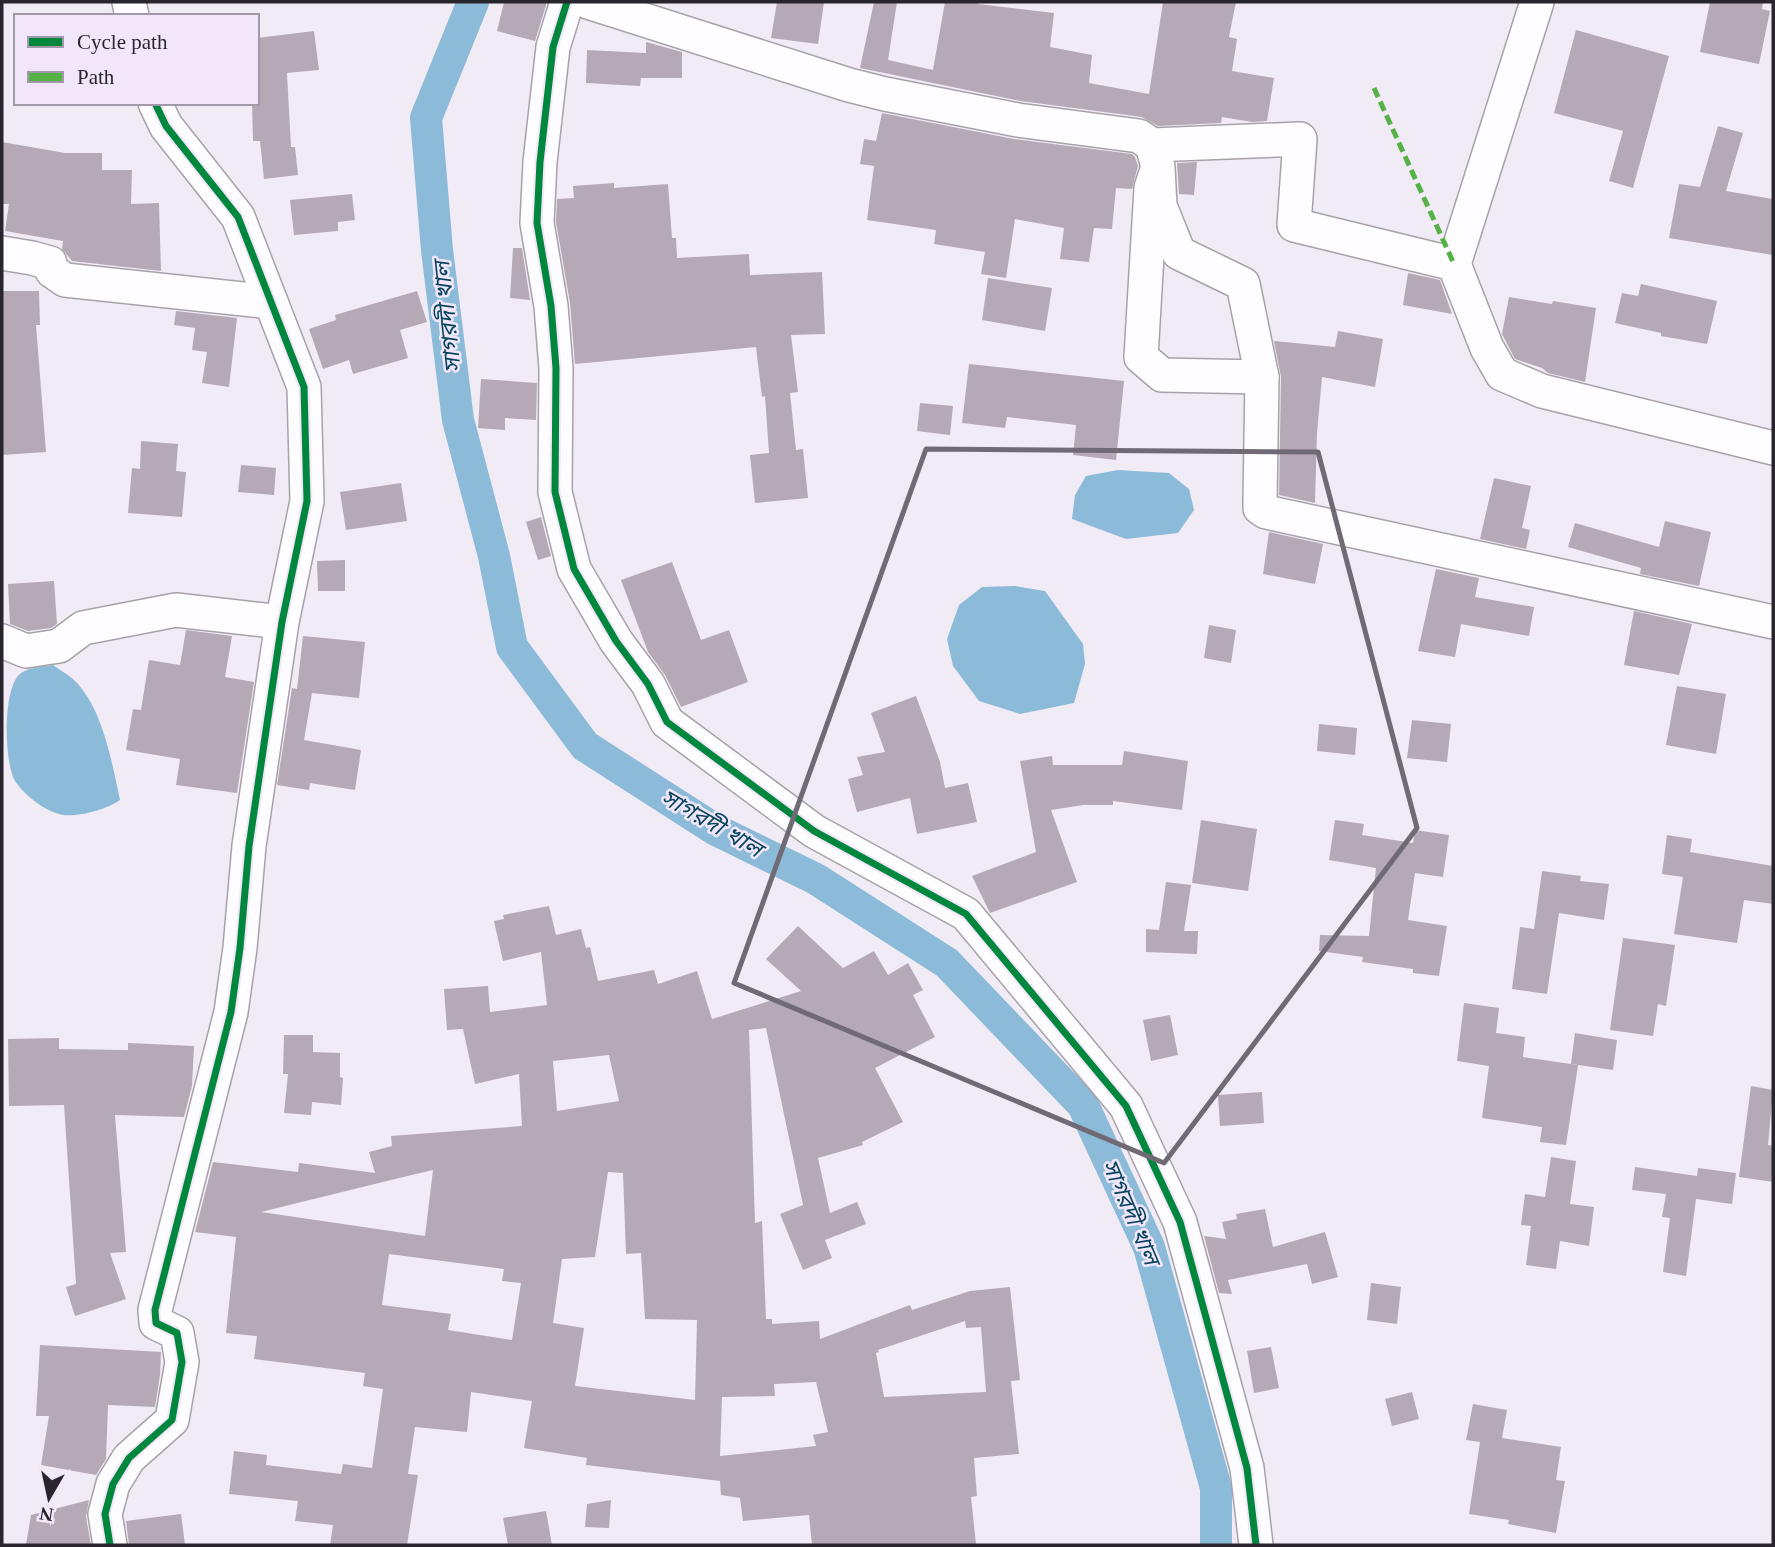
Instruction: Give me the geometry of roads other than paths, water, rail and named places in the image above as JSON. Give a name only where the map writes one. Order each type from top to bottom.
[{"type":"street","points":[[567,2],[553,47],[537,223],[551,306],[556,368],[555,492],[574,569],[616,641],[648,684],[667,723],[814,831],[966,914],[1126,1106],[1180,1222],[1247,1468],[1256,1545]]},
{"type":"street","points":[[588,2],[849,85],[1018,120],[1139,136],[1155,156],[1160,206],[1179,253],[1243,284],[1262,377],[1260,508],[1266,512],[1773,622]]},
{"type":"street","points":[[1537,2],[1454,264],[1487,348],[1502,374],[1542,390],[1773,448]]},
{"type":"street","points":[[110,1545],[104,1514],[113,1484],[129,1458],[172,1420],[182,1362],[177,1333],[156,1323],[155,1310],[231,1012],[249,846],[282,622],[307,501],[304,387],[238,217],[166,126],[156,105]]},
{"type":"street","points":[[1155,156],[1300,139],[1294,225],[1454,264]]},
{"type":"street","points":[[1155,156],[1141,357],[1162,375],[1262,377]]},
{"type":"street","points":[[2,253],[50,263],[52,271],[65,280],[271,302]]},
{"type":"street","points":[[2,641],[26,651],[59,646],[83,628],[176,610],[282,622]]},
{"type":"water","points":[[1118,470],[1169,473],[1189,489],[1194,510],[1178,533],[1126,539],[1072,519],[1075,495],[1086,476]]},
{"type":"water","points":[[1015,586],[1045,591],[1083,644],[1085,664],[1074,703],[1020,714],[979,701],[953,666],[947,639],[959,605],[982,587]]},
{"type":"water","points":[[53,665],[73,679],[85,693],[93,706],[110,753],[120,800],[93,812],[63,815],[50,811],[24,792],[11,772],[7,728],[13,685],[25,671]]},
{"type":"waterway","name":"সাগরদী খাল","points":[[473,2],[426,118],[437,250],[458,420],[494,556],[512,647],[585,746],[716,830],[816,879],[947,963],[1083,1105],[1149,1247],[1216,1488],[1216,1545]]}]
